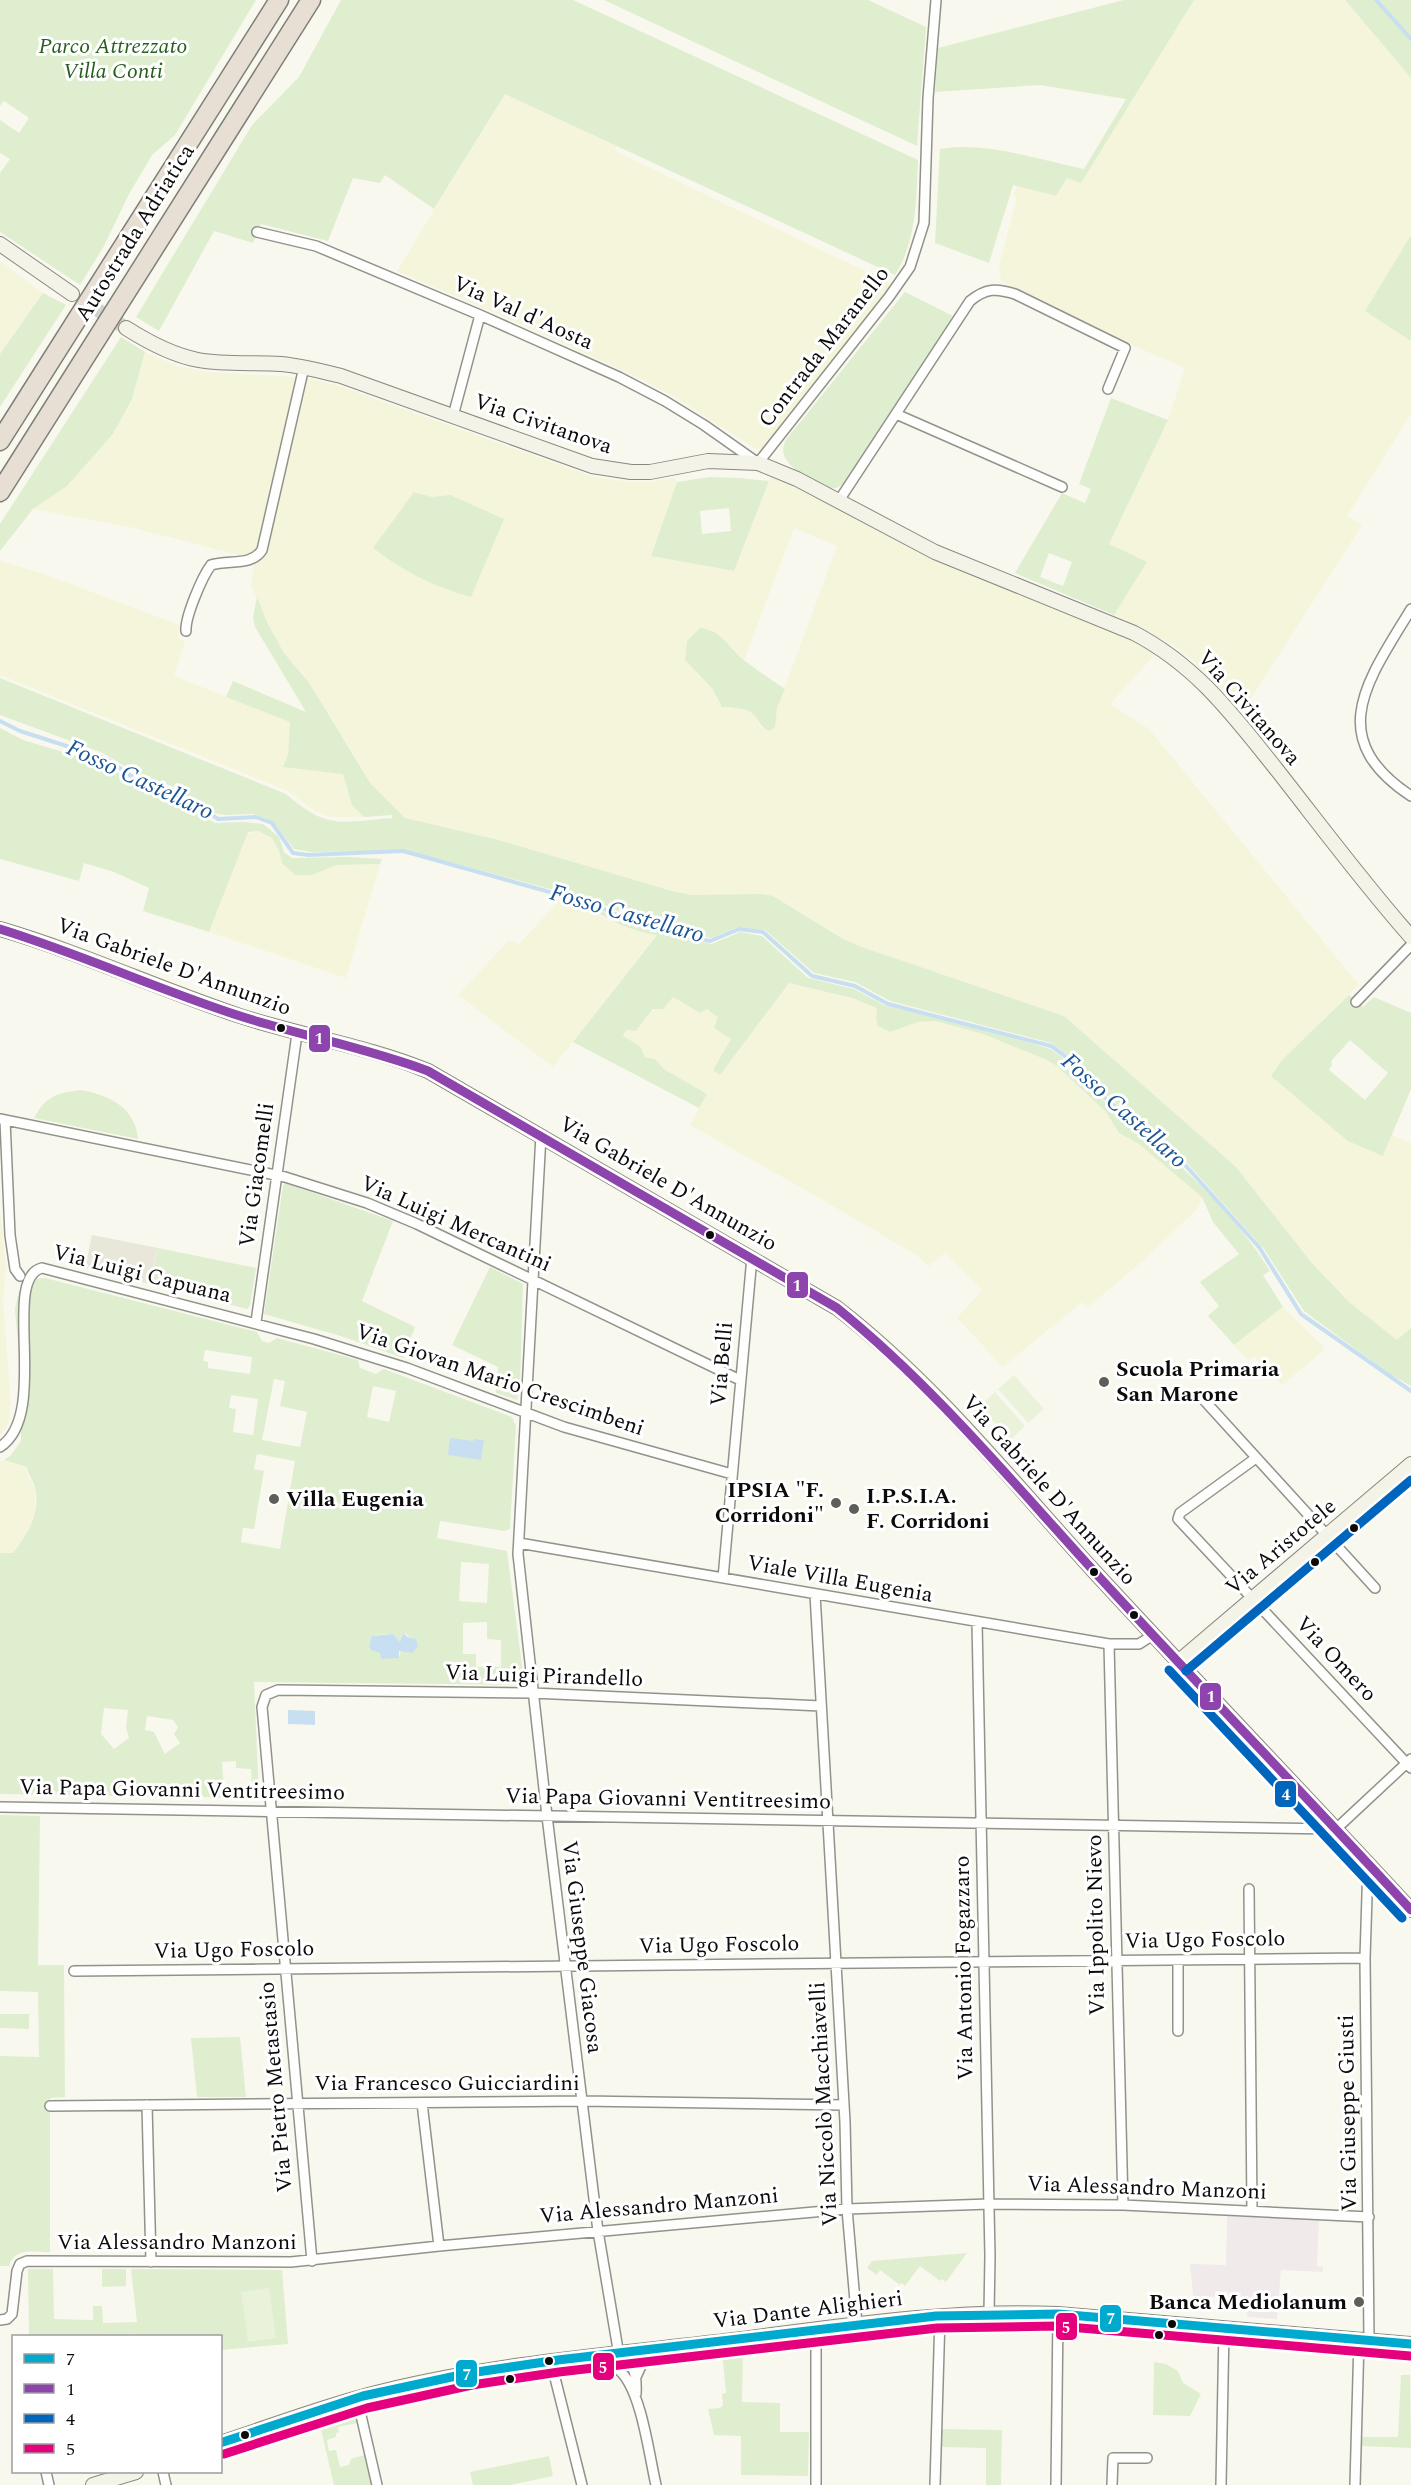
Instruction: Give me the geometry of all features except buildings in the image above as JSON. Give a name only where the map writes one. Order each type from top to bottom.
[{"type":"highway","name":"Autostrada Adriatica","points":[[0,441],[279,0]]},
{"type":"highway","name":"Autostrada Adriatica","points":[[0,492],[311,0]]},
{"type":"main road","points":[[0,244],[72,294]]},
{"type":"main road","name":"Via Civitanova","points":[[126,328],[160,348],[196,359],[304,367],[341,376],[592,466],[612,470],[650,472],[708,461],[758,463],[797,479],[935,552],[1134,633],[1162,648],[1182,663],[1236,719],[1411,937]]},
{"type":"main road","name":"Via Gabriele D'Annunzio","points":[[0,929],[70,951],[235,1014],[297,1034],[396,1058],[428,1071],[837,1308],[888,1348],[936,1397],[1153,1635],[1411,1910]]},
{"type":"main road","name":"Via Aristotele","points":[[1178,1662],[1411,1464]]},
{"type":"main road","name":"Via Dante Alighieri","points":[[222,2442],[357,2398],[446,2378],[551,2362],[857,2324],[940,2316],[989,2313],[1058,2314],[1411,2344]]},
{"type":"main road","points":[[93,2485],[133,2473]]},
{"type":"street","name":"Contrada Maranello","points":[[758,463],[890,297],[910,267],[924,223],[928,98],[936,0]]},
{"type":"street","name":"Via Val d'Aosta","points":[[257,232],[316,246],[619,377],[665,401],[758,463]]},
{"type":"street","points":[[838,502],[970,301],[981,291],[997,288],[1015,294],[1125,348],[1108,389]]},
{"type":"street","points":[[453,416],[480,315]]},
{"type":"street","points":[[186,631],[195,601],[211,565],[249,561],[262,550],[304,367]]},
{"type":"street","points":[[896,414],[1062,487]]},
{"type":"street","points":[[1411,609],[1365,688],[1360,717],[1364,744],[1374,763],[1387,778],[1411,796]]},
{"type":"street","points":[[1356,1002],[1411,945]]},
{"type":"street","name":"Via Giacomelli","points":[[256,1322],[297,1034]]},
{"type":"street","name":"Via Luigi Mercantini","points":[[3,1119],[278,1175],[302,1181],[390,1212],[740,1380]]},
{"type":"street","name":"Via Luigi Capuana","points":[[3,1119],[10,1235],[15,1269],[20,1276]]},
{"type":"street","name":"Via Giuseppe Giacosa","points":[[541,1135],[519,1543],[547,1816],[598,2232],[617,2354],[622,2373],[636,2398]]},
{"type":"street","name":"Via Belli","points":[[723,1578],[752,1257]]},
{"type":"street","name":"Via Luigi Capuana","points":[[13,1287],[20,1276],[33,1269],[53,1270],[256,1322]]},
{"type":"street","name":"Via Giovan Mario Crescimbeni","points":[[256,1322],[374,1357],[564,1427],[732,1474]]},
{"type":"street","points":[[0,1447],[11,1436],[17,1416],[14,1371]]},
{"type":"street","points":[[1203,1399],[1375,1588]]},
{"type":"street","name":"Via Omero","points":[[1256,1458],[1180,1513],[1178,1517],[1410,1763]]},
{"type":"street","name":"Viale Villa Eugenia","points":[[519,1543],[1109,1644],[1139,1644],[1153,1635]]},
{"type":"street","name":"Via Niccolò Macchiavelli","points":[[815,1594],[844,2105],[847,2209],[857,2324]]},
{"type":"street","name":"Via Antonio Fogazzaro","points":[[977,1622],[989,2204],[989,2313]]},
{"type":"street","name":"Via Ippolito Nievo","points":[[1109,1644],[1123,2205]]},
{"type":"street","name":"Via Luigi Pirandello","points":[[266,1695],[278,1690],[533,1693],[822,1706]]},
{"type":"street","name":"Via Pietro Metastasio","points":[[266,1695],[262,1707],[270,1811],[312,2261]]},
{"type":"street","points":[[1336,1829],[1410,1763]]},
{"type":"street","name":"Via Papa Giovanni Ventitreesimo","points":[[0,1807],[1336,1829]]},
{"type":"street","name":"Via Giuseppe Giusti","points":[[1355,2485],[1369,2217],[1365,1958],[1368,1864]]},
{"type":"street","points":[[1367,1885],[1371,1878],[1378,1875]]},
{"type":"street","points":[[1250,1889],[1252,2210]]},
{"type":"street","name":"Via Ugo Foscolo","points":[[74,1971],[1365,1958]]},
{"type":"street","points":[[1178,1960],[1178,2031]]},
{"type":"street","name":"Via Francesco Guicciardini","points":[[50,2106],[582,2101],[844,2105]]},
{"type":"street","points":[[422,2103],[439,2246]]},
{"type":"street","points":[[147,2105],[151,2262]]},
{"type":"street","name":"Via Alessandro Manzoni","points":[[0,2320],[7,2319],[12,2314],[17,2271],[23,2262],[312,2261],[439,2246],[847,2209],[989,2204],[1123,2205],[1369,2217]]},
{"type":"street","points":[[1056,2485],[1058,2314]]},
{"type":"street","points":[[935,2485],[940,2316]]},
{"type":"street","points":[[1221,2485],[1224,2328]]},
{"type":"street","points":[[816,2330],[816,2485]]},
{"type":"street","points":[[636,2377],[651,2350]]},
{"type":"street","points":[[617,2354],[628,2361],[635,2370],[636,2398],[656,2485]]},
{"type":"street","points":[[594,2357],[622,2373]]},
{"type":"street","points":[[551,2362],[582,2485]]},
{"type":"street","points":[[357,2398],[377,2485]]},
{"type":"street","points":[[1112,2485],[1113,2458],[1147,2458]]},
{"type":"shaded area","points":[[92,1235],[158,1248],[149,1284],[85,1268]]},
{"type":"shaded area","points":[[1227,2216],[1319,2220],[1317,2266],[1323,2267],[1323,2272],[1281,2270],[1277,2319],[1247,2317],[1248,2303],[1233,2299],[1233,2302],[1228,2302],[1228,2292],[1216,2291],[1215,2297],[1193,2296],[1190,2264],[1226,2265]]},
{"type":"green space","name":"Parco Attrezzato Villa Conti","points":[[0,0],[256,0],[175,135],[152,155],[129,194],[104,246],[80,285],[0,232],[0,173],[10,159],[0,153],[0,120],[19,133],[29,118],[4,101],[0,106]]},
{"type":"green space","points":[[341,0],[573,0],[918,160],[914,219],[908,248],[902,262],[895,275],[505,94],[434,209],[385,175],[380,183],[353,178],[328,241],[261,224],[253,243],[214,231],[159,331],[136,317],[252,125],[299,77]]},
{"type":"green space","points":[[604,0],[868,0],[926,27],[917,146]]},
{"type":"green space","points":[[1124,0],[1194,0],[1081,183],[1067,178],[1056,196],[1013,185],[989,263],[935,243],[940,149],[976,147],[994,149],[1084,169],[1126,99],[1040,85],[935,92],[938,48]]},
{"type":"green space","points":[[1194,0],[1345,0],[1411,78],[1411,235],[1366,311],[1411,341],[1411,414],[1347,516],[1362,525],[1241,714],[1195,662],[1175,646],[1114,615],[1146,563],[1109,544],[1168,420],[1185,368],[1134,346],[1001,281],[999,265],[1017,198],[1014,194],[1017,186],[1056,196],[1067,178],[1081,182]]},
{"type":"green space","points":[[1345,0],[1411,0],[1411,78]]},
{"type":"green space","points":[[505,94],[617,146],[615,150],[627,157],[888,282],[891,287],[863,326],[781,425],[765,449],[756,449],[673,396],[643,380],[535,330],[397,271]]},
{"type":"green space","points":[[1411,235],[1411,341],[1365,311]]},
{"type":"green space","points":[[0,261],[43,293],[0,354]]},
{"type":"green space","points":[[905,292],[953,316],[845,483],[833,488],[823,486],[790,465],[783,453],[785,441]]},
{"type":"green space","points":[[43,293],[66,305],[0,407],[0,354]]},
{"type":"green space","points":[[121,337],[145,352],[132,399],[113,434],[67,486],[33,509],[0,551],[0,524]]},
{"type":"green space","points":[[145,352],[180,367],[210,372],[297,377],[257,551],[250,558],[134,528],[33,509],[67,486],[113,434],[132,399]]},
{"type":"green space","points":[[306,378],[339,386],[591,476],[629,482],[649,482],[675,477],[677,482],[651,556],[734,571],[771,476],[799,487],[938,560],[1112,630],[1158,651],[1110,704],[1149,729],[1359,985],[1283,1059],[1383,1156],[1392,1135],[1411,1143],[1410,1332],[1397,1340],[1349,1302],[1312,1263],[1235,1166],[1064,1016],[859,946],[843,939],[773,896],[691,895],[672,891],[495,839],[405,818],[370,783],[310,684],[284,653],[267,622],[251,585],[254,562],[265,553]],"holes":[[[414,492],[432,497],[450,495],[445,590]],[[794,528],[837,546],[777,708],[774,727],[761,727],[754,714],[741,708],[722,707],[712,688],[724,639],[744,660]]]},
{"type":"green space","points":[[1111,398],[1168,420],[1109,544],[1147,562],[1114,615],[1015,573],[1062,493],[1085,503],[1091,489],[1079,484]],"holes":[[[1049,553],[1072,562],[1063,586],[1040,577]]]},
{"type":"green space","points":[[709,477],[769,481],[734,571],[651,556],[677,482]],"holes":[[[729,508],[731,531],[702,534],[700,511]]]},
{"type":"green space","points":[[414,492],[432,497],[450,495],[504,519],[471,597],[419,577],[373,548]]},
{"type":"green space","points":[[0,561],[44,574],[182,626],[178,638],[185,641],[174,676],[290,722],[288,755],[343,774],[352,805],[364,817],[330,817],[316,812],[288,791],[0,675]]},
{"type":"green space","points":[[257,597],[267,622],[284,653],[310,684],[370,783],[405,818],[495,839],[672,891],[691,895],[762,894],[773,896],[843,939],[859,946],[1064,1016],[1235,1166],[1312,1263],[1349,1302],[1397,1340],[1411,1328],[1411,1386],[1388,1373],[1304,1311],[1264,1249],[1188,1164],[1076,1070],[1068,1055],[1051,1043],[890,1001],[855,982],[814,973],[765,930],[738,927],[711,938],[685,932],[663,921],[628,915],[588,899],[408,851],[311,852],[294,849],[275,824],[267,819],[253,814],[212,813],[176,788],[131,770],[103,753],[0,715],[0,678],[286,794],[300,806],[324,818],[347,822],[392,818],[392,815],[364,817],[352,805],[343,774],[283,767],[288,755],[290,722],[226,697],[233,681],[306,712],[255,627],[253,618]]},
{"type":"green space","points":[[700,628],[720,636],[745,661],[785,689],[777,708],[775,727],[769,731],[752,713],[740,708],[722,707],[712,688],[685,660],[687,641]]},
{"type":"green space","points":[[0,728],[23,740],[103,764],[130,780],[169,795],[215,823],[263,824],[279,837],[284,852],[292,858],[382,859],[380,864],[337,865],[312,875],[295,875],[282,863],[272,838],[258,831],[248,832],[209,932],[143,911],[149,888],[114,872],[84,863],[79,881],[0,859]]},
{"type":"green space","points":[[258,831],[272,838],[282,863],[312,875],[337,865],[380,864],[346,978],[209,932],[247,834]]},
{"type":"green space","points":[[558,902],[588,906],[608,921],[657,934],[553,1067],[458,995],[509,940],[519,944]]},
{"type":"green space","points":[[588,906],[626,920],[663,926],[682,938],[712,944],[740,932],[762,936],[808,978],[854,989],[886,1006],[984,1029],[1050,1049],[1063,1058],[1070,1073],[1178,1164],[1228,1214],[1270,1271],[1263,1275],[1283,1307],[1234,1345],[1208,1316],[1219,1306],[1200,1282],[1239,1254],[1213,1222],[1202,1197],[1139,1144],[1119,1133],[1106,1112],[1057,1066],[983,1034],[935,1021],[918,1022],[890,1032],[878,1026],[877,1008],[852,998],[789,983],[720,1075],[713,1070],[731,1039],[714,1028],[718,1017],[707,1009],[700,1013],[673,997],[663,1009],[653,1009],[636,1031],[626,1030],[623,1036],[640,1046],[645,1057],[655,1059],[664,1069],[707,1094],[699,1108],[573,1042],[657,935],[621,925]]},
{"type":"green space","points":[[789,983],[852,998],[878,1008],[876,1019],[910,1025],[935,1021],[983,1034],[1047,1060],[1057,1066],[1106,1112],[1119,1133],[1139,1144],[1189,1183],[1202,1197],[1198,1208],[1143,1261],[1088,1307],[1082,1302],[1003,1367],[957,1318],[982,1290],[945,1253],[929,1266],[916,1255],[811,1193],[690,1125],[707,1094],[664,1069],[655,1059],[645,1057],[640,1046],[623,1036],[626,1030],[636,1031],[654,1009],[673,997],[700,1013],[707,1009],[719,1017],[714,1028],[731,1039],[713,1070],[720,1075]]},
{"type":"green space","points":[[1349,995],[1363,1007],[1374,997],[1411,1013],[1411,1089],[1383,1156],[1348,1141],[1271,1076],[1283,1059]],"holes":[[[1350,1040],[1388,1073],[1365,1100],[1329,1070],[1332,1065],[1331,1061]]]},
{"type":"green space","points":[[81,1090],[101,1095],[126,1111],[136,1128],[138,1139],[34,1118],[43,1105],[53,1097]]},
{"type":"green space","points":[[285,1183],[393,1221],[362,1301],[415,1327],[403,1358],[344,1337],[264,1314]]},
{"type":"green space","points":[[0,1209],[6,1266],[3,1303],[11,1403],[9,1422],[0,1436]]},
{"type":"green space","points":[[158,1248],[256,1268],[250,1306],[247,1309],[150,1284]]},
{"type":"green space","points":[[490,1267],[523,1284],[520,1385],[517,1400],[496,1393],[498,1367],[452,1345]]},
{"type":"green space","points":[[45,1278],[257,1332],[262,1341],[269,1343],[277,1338],[358,1360],[360,1368],[376,1374],[384,1369],[512,1417],[516,1426],[510,1529],[504,1531],[440,1521],[437,1538],[507,1551],[524,1681],[522,1685],[254,1682],[259,1798],[0,1794],[0,1553],[13,1553],[32,1523],[36,1506],[34,1485],[27,1467],[4,1460],[11,1455],[21,1441],[21,1378],[15,1309],[19,1291],[29,1279]],"holes":[[[205,1350],[252,1357],[250,1374],[208,1368],[208,1362],[203,1361]],[[274,1379],[285,1381],[280,1406],[307,1412],[300,1447],[262,1440]],[[373,1386],[396,1391],[389,1422],[367,1417]],[[231,1395],[258,1399],[253,1435],[233,1432],[236,1409],[229,1408]],[[257,1454],[295,1461],[280,1549],[241,1542],[243,1528],[254,1529],[264,1471],[254,1469]],[[461,1562],[489,1564],[487,1603],[459,1601]],[[487,1622],[487,1639],[501,1640],[501,1667],[476,1667],[476,1654],[463,1654],[463,1623]],[[403,1633],[408,1635],[412,1653],[401,1650],[399,1658],[379,1652],[375,1635],[393,1634],[400,1642]],[[104,1708],[128,1710],[126,1728],[129,1738],[114,1749],[101,1734]],[[147,1716],[173,1720],[178,1727],[174,1734],[180,1743],[165,1754],[154,1732],[145,1730]],[[236,1761],[236,1768],[251,1769],[252,1788],[224,1788],[222,1762]]]},
{"type":"green space","points":[[1283,1307],[1324,1347],[1322,1352],[1282,1385],[1254,1356],[1248,1360],[1234,1345]]},
{"type":"green space","points":[[1014,1375],[1044,1409],[1028,1423],[998,1389]]},
{"type":"green space","points":[[995,1392],[1025,1426],[1010,1440],[980,1406]]},
{"type":"green space","points":[[4,1460],[27,1467],[28,1477],[35,1487],[35,1512],[26,1535],[13,1553],[0,1553],[0,1461]]},
{"type":"green space","points":[[0,1815],[40,1816],[38,1965],[64,1965],[65,2097],[50,2098],[50,2252],[20,2253],[15,2256],[9,2266],[0,2266],[0,2056],[39,2057],[38,1992],[0,1991]]},
{"type":"green space","points":[[0,2014],[29,2014],[29,2029],[0,2028]]},
{"type":"green space","points":[[240,2037],[246,2097],[197,2097],[191,2038]]},
{"type":"green space","points":[[967,2253],[946,2282],[942,2279],[940,2281],[920,2266],[905,2286],[902,2283],[900,2285],[880,2270],[877,2275],[867,2268],[872,2261]]},
{"type":"green space","points":[[28,2269],[53,2269],[54,2319],[93,2320],[93,2306],[102,2306],[103,2323],[137,2322],[131,2269],[282,2270],[288,2344],[222,2350],[222,2335],[29,2335]]},
{"type":"green space","points":[[102,2269],[126,2269],[126,2286],[102,2287]]},
{"type":"green space","points":[[269,2288],[276,2338],[248,2342],[241,2292]]},
{"type":"green space","points":[[743,2349],[742,2402],[780,2403],[780,2432],[809,2432],[808,2476],[741,2475],[741,2436],[714,2435],[708,2409],[720,2408],[723,2405],[722,2394],[726,2393],[722,2351]]},
{"type":"green space","points":[[1154,2362],[1166,2364],[1178,2371],[1183,2383],[1201,2394],[1190,2416],[1153,2415]]},
{"type":"green space","points":[[1401,2375],[1410,2375],[1411,2448],[1360,2446],[1360,2437],[1398,2437]]},
{"type":"green space","points":[[354,2410],[357,2423],[338,2427],[339,2432],[336,2433],[336,2437],[327,2440],[329,2451],[336,2450],[340,2467],[349,2465],[351,2459],[364,2455],[371,2485],[334,2485],[319,2421]]},
{"type":"green space","points":[[941,2429],[1002,2430],[1001,2485],[986,2485],[986,2448],[940,2447]]},
{"type":"green space","points":[[549,2456],[553,2476],[510,2485],[473,2485],[470,2472]]},
{"type":"water","points":[[450,1438],[484,1440],[481,1460],[448,1455]]},
{"type":"water","points":[[403,1633],[409,1638],[416,1639],[418,1646],[412,1653],[399,1651],[399,1658],[381,1659],[380,1653],[371,1650],[369,1646],[372,1636],[393,1634],[400,1642]]},
{"type":"water","points":[[288,1710],[315,1711],[315,1725],[288,1724]]},
{"type":"waterway","points":[[1376,0],[1411,39]]},
{"type":"waterway","name":"Fosso Castellaro","points":[[0,721],[20,731],[107,759],[131,776],[173,790],[218,819],[256,817],[272,823],[293,853],[308,855],[403,851],[589,903],[627,919],[662,923],[683,936],[710,941],[739,929],[763,932],[812,976],[855,986],[888,1004],[1051,1046],[1065,1056],[1073,1071],[1186,1166],[1259,1247],[1301,1314],[1411,1391]]},
{"type":"tunnel","points":[[79,298],[126,328]]},
{"type":"transit line","name":"1","points":[[0,929],[240,1016],[428,1071],[837,1308],[905,1368],[969,1433],[1131,1611],[1411,1910]]},
{"type":"transit line","name":"4","points":[[1186,1671],[1411,1480]]},
{"type":"transit line","name":"4","points":[[1169,1670],[1402,1918]]},
{"type":"transit line","name":"7","points":[[222,2442],[363,2396],[470,2373],[558,2360],[936,2316],[1058,2314],[1411,2344]]},
{"type":"transit line","name":"5","points":[[224,2454],[367,2408],[472,2385],[559,2372],[937,2328],[1057,2326],[1410,2356]]},
{"type":"place","name":"Scuola Primaria San Marone","points":[[1104,1382]]},
{"type":"place","name":"Villa Eugenia","points":[[274,1499]]},
{"type":"place","name":"IPSIA \"F. Corridoni\"","points":[[836,1503]]},
{"type":"place","name":"I.P.S.I.A. F. Corridoni","points":[[854,1509]]},
{"type":"place","name":"Banca Mediolanum","points":[[1359,2302]]}]
